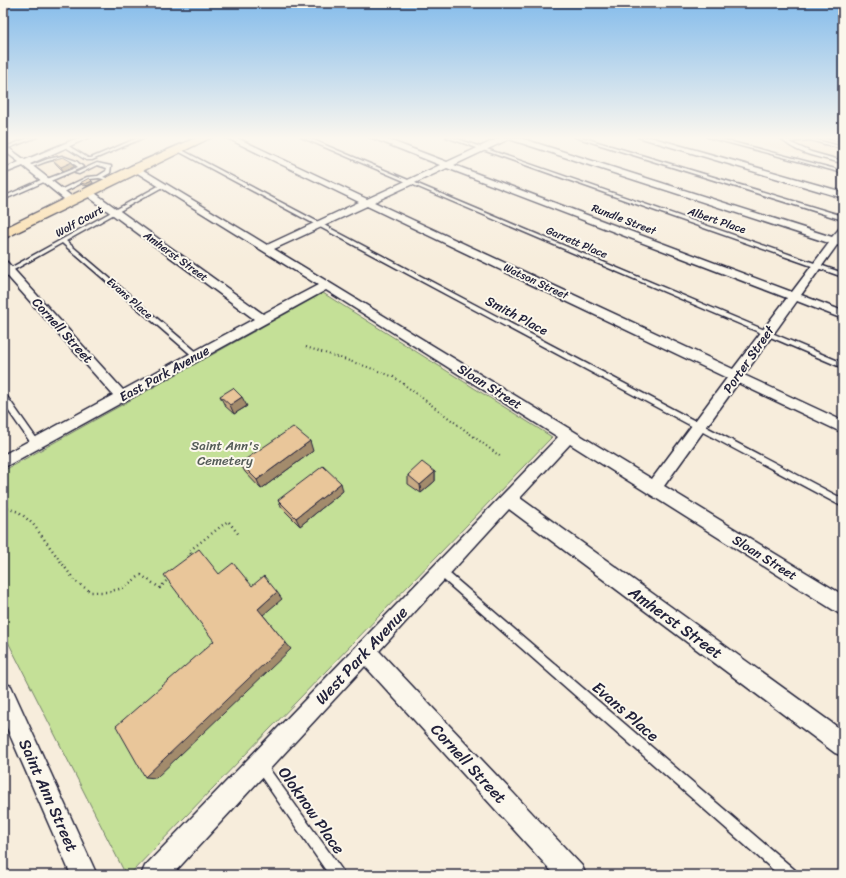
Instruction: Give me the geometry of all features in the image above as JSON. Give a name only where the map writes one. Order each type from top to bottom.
[{"type":"main road","points":[[3,235],[72,201],[87,188],[105,178]]},
{"type":"street","points":[[42,178],[72,201]]},
{"type":"street","name":"Sloan Street","points":[[151,178],[569,435],[843,606]]},
{"type":"street","name":"Watson Street","points":[[318,178],[843,427]]},
{"type":"street","points":[[266,249],[419,178]]},
{"type":"street","name":"Rundle Street","points":[[481,178],[843,315]]},
{"type":"street","points":[[637,178],[839,243]]},
{"type":"street","points":[[784,178],[843,195]]},
{"type":"street","name":"Amherst Street","points":[[87,188],[116,212],[262,319]]},
{"type":"street","name":"Porter Street","points":[[654,488],[699,425],[737,376],[766,333],[817,266],[839,243],[843,230]]},
{"type":"street","name":"Cornell Street","points":[[5,270],[122,397]]},
{"type":"street","name":"East Park Avenue","points":[[3,462],[326,285]]},
{"type":"street","name":"West Park Avenue","points":[[154,875],[569,435]]},
{"type":"street","name":"Amherst Street","points":[[508,499],[843,745]]},
{"type":"street","name":"Cornell Street","points":[[365,651],[573,875]]},
{"type":"street","name":"Saint Ann Street","points":[[3,694],[84,875]]},
{"type":"lane","points":[[3,199],[53,178]]},
{"type":"lane","points":[[60,192],[89,178],[105,178]]},
{"type":"lane","name":"Smith Place","points":[[232,178],[699,425],[843,503]]},
{"type":"lane","name":"Garrett Place","points":[[400,178],[843,366]]},
{"type":"lane","name":"Albert Place","points":[[566,178],[843,275]]},
{"type":"lane","points":[[712,178],[843,218]]},
{"type":"lane","name":"Wolf Court","points":[[5,270],[64,241],[164,185]]},
{"type":"lane","points":[[71,186],[87,188]]},
{"type":"lane","name":"Evans Place","points":[[64,241],[197,356]]},
{"type":"lane","points":[[3,397],[36,444]]},
{"type":"lane","name":"Evans Place","points":[[440,571],[790,875]]},
{"type":"lane","name":"Oloknow Place","points":[[259,764],[337,875]]},
{"type":"path","points":[[306,348],[379,371],[408,384],[418,395],[501,456]]},
{"type":"path","points":[[3,507],[18,512],[33,524],[75,581],[91,592],[107,592],[123,588],[142,575],[160,588],[170,576]]},
{"type":"path","points":[[186,560],[191,554],[189,551],[228,521],[240,536]]},
{"type":"shaded area","points":[[49,178],[108,178],[73,195]]},
{"type":"green space","name":"Saint Ann's Cemetery","points":[[323,293],[552,437],[129,875],[126,875],[3,632],[3,471]]},
{"type":"building","points":[[89,178],[92,181],[85,184],[80,183]]},
{"type":"building","points":[[233,388],[242,397],[230,405],[220,396]]},
{"type":"building","points":[[293,427],[310,441],[257,480],[240,463]]},
{"type":"building","points":[[422,462],[435,472],[420,485],[408,475]]},
{"type":"building","points":[[323,466],[341,483],[296,518],[278,500]]},
{"type":"building","points":[[199,549],[219,574],[233,563],[252,586],[264,576],[277,592],[258,609],[286,643],[145,777],[116,726],[214,641],[164,575]]}]
